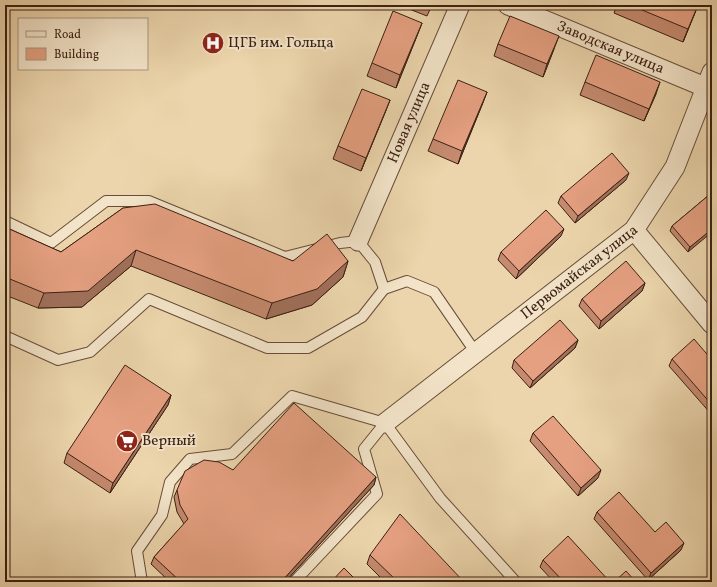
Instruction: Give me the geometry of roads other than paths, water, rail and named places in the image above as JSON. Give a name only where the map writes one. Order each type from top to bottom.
[{"type":"street","name":"Новая улица","points":[[358,241],[460,5]]},
{"type":"street","name":"Заводская улица","points":[[508,5],[710,83]]},
{"type":"street","name":"Первомайская улица","points":[[386,423],[634,230],[675,167],[710,83]]},
{"type":"street","points":[[634,230],[712,324]]},
{"type":"lane","points":[[5,221],[13,229],[51,243],[106,201],[149,201],[285,257],[340,243],[358,241],[375,262],[384,289]]},
{"type":"lane","points":[[5,336],[58,360],[90,352],[149,299],[267,348],[308,348],[362,317],[384,289],[408,281],[434,292],[476,353]]},
{"type":"lane","points":[[142,582],[137,551],[162,515],[170,482],[190,459],[232,454],[292,396],[386,423],[440,498],[516,582]]},
{"type":"lane","points":[[294,582],[377,494],[364,449],[386,423]]},
{"type":"place","name":"ЦГБ им. Гольца","points":[[213,43]]},
{"type":"place","name":"Верный","points":[[127,441]]}]
